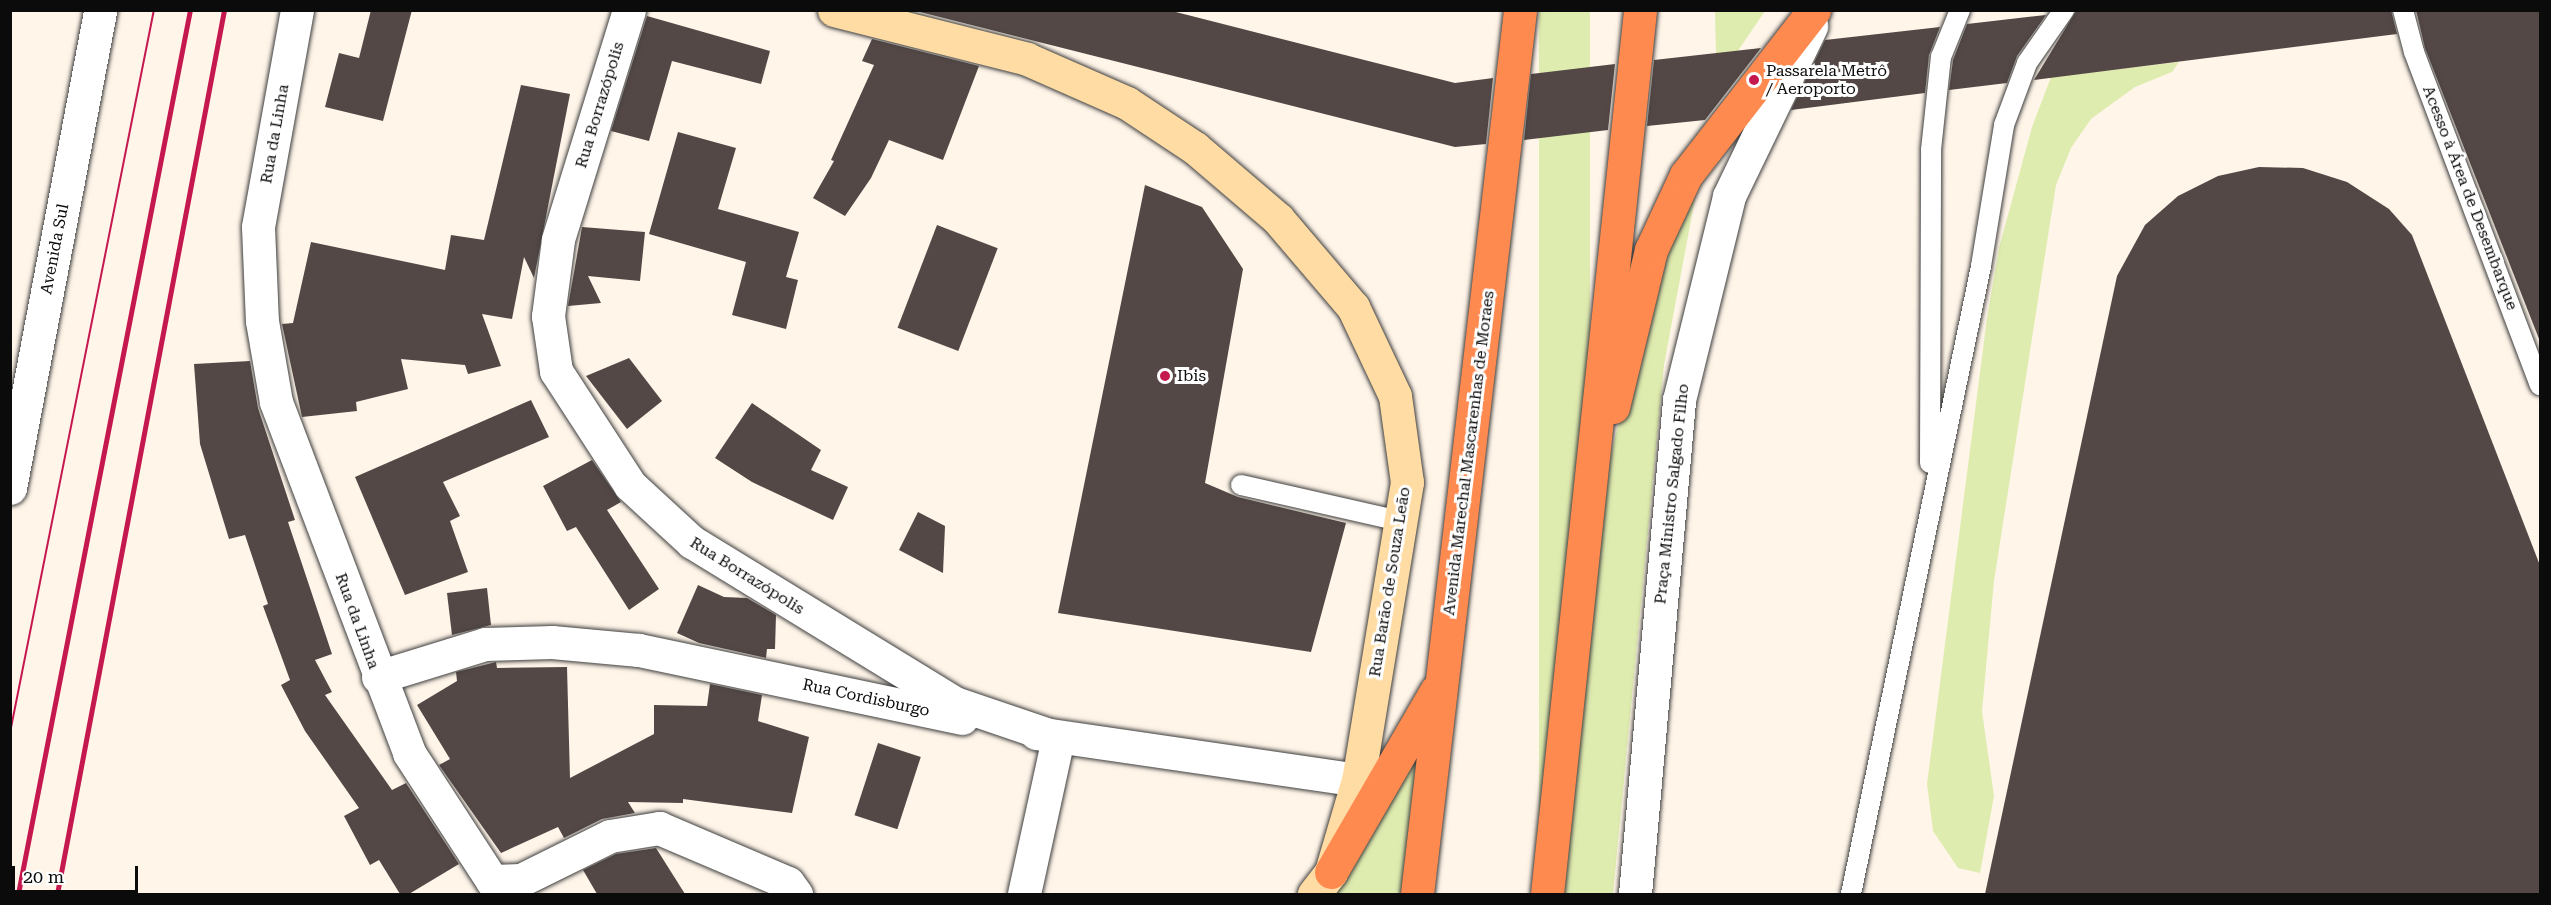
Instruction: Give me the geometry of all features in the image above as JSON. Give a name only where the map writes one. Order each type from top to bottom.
[{"type":"highway","name":"Avenida Marechal Mascarenhas de Moraes","points":[[1417,894],[1520,10]]},
{"type":"highway","points":[[1547,894],[1581,543],[1640,10]]},
{"type":"highway","points":[[1581,543],[1651,250],[1686,175],[1816,10]]},
{"type":"highway","points":[[1322,883],[1443,679]]},
{"type":"main road","name":"Rua Barão de Souza Leão","points":[[834,10],[1027,59],[1077,78],[1127,104],[1195,148],[1278,219],[1353,307],[1395,396],[1407,482],[1358,780],[1322,883]]},
{"type":"street","name":"Avenida Sul","points":[[10,488],[100,10]]},
{"type":"street","name":"Rua da Linha","points":[[297,10],[258,227],[262,321],[276,402],[378,677],[410,753],[477,866],[492,881],[521,880],[610,836],[659,828],[788,883],[796,894]]},
{"type":"street","name":"Rua Borrazópolis","points":[[629,10],[558,240],[548,316],[556,371],[630,485],[692,542],[955,703],[1058,738]]},
{"type":"street","name":"Praça Ministro Salgado Filho","points":[[1635,894],[1679,400],[1729,196],[1816,10]]},
{"type":"street","name":"Rua Cordisburgo","points":[[378,677],[485,644],[573,644],[639,650],[1058,738],[1358,780]]},
{"type":"street","points":[[1024,894],[1058,738]]},
{"type":"lane","points":[[1930,498],[1931,150],[1941,57],[1959,10]]},
{"type":"lane","points":[[1851,894],[1930,498],[1981,266],[2004,125],[2027,63],[2064,10]]},
{"type":"lane","name":"Acesso à Área de Desembarque","points":[[2403,10],[2414,52],[2541,385]]},
{"type":"lane","points":[[1241,485],[1400,521]]},
{"type":"green space","points":[[1539,11],[1590,11],[1590,894],[1539,894]]},
{"type":"green space","points":[[1715,11],[1765,11],[1731,61],[1716,55]]},
{"type":"green space","points":[[2179,62],[2172,72],[2135,87],[2091,119],[2071,148],[2056,185],[1994,581],[1982,711],[1994,796],[1980,873],[1958,868],[1933,831],[1927,784],[1987,318],[1999,248],[2032,127],[2051,77]]},
{"type":"green space","points":[[1702,161],[1664,365],[1613,894],[1551,894],[1589,541],[1668,229]]},
{"type":"green space","points":[[1430,709],[1408,894],[1327,894]]},
{"type":"building","points":[[371,10],[412,10],[383,121],[325,107],[339,53],[359,58]]},
{"type":"building","points":[[912,10],[1168,10],[1455,83],[1493,78],[1486,144],[1455,147]]},
{"type":"building","points":[[2391,10],[2397,34],[2034,80],[2076,11]]},
{"type":"building","points":[[2416,10],[2541,10],[2541,344],[2425,48]]},
{"type":"building","points":[[2046,15],[2017,56],[2007,83],[1949,90],[1953,60],[1967,24]]},
{"type":"building","points":[[647,16],[770,51],[761,84],[672,61],[649,141],[611,131]]},
{"type":"building","points":[[1940,27],[1929,55],[1925,93],[1791,110],[1825,40]]},
{"type":"building","points":[[872,39],[979,66],[943,160],[889,140],[871,178],[845,216],[813,198],[834,161],[831,160],[874,65],[862,61]]},
{"type":"building","points":[[1761,48],[1705,120],[1647,126],[1654,60]]},
{"type":"building","points":[[1615,64],[1608,130],[1524,140],[1531,74]]},
{"type":"building","points":[[521,85],[570,94],[534,278],[524,257],[512,319],[482,314],[501,366],[468,374],[465,365],[401,359],[408,389],[356,402],[357,411],[302,417],[282,324],[293,323],[311,242],[445,270],[451,235],[484,240]]},
{"type":"building","points":[[678,132],[736,148],[718,209],[799,232],[786,277],[798,280],[786,329],[732,315],[746,262],[649,234]]},
{"type":"building","points":[[2259,167],[2303,168],[2347,182],[2389,209],[2412,235],[2541,568],[2541,894],[1985,894],[2117,276],[2145,225],[2178,196],[2218,176]]},
{"type":"building","name":"Ibis","points":[[1145,185],[1202,207],[1243,269],[1205,483],[1238,497],[1346,523],[1311,652],[1058,613]]},
{"type":"building","points":[[937,225],[998,248],[958,351],[898,328]]},
{"type":"building","points":[[582,227],[645,232],[640,281],[588,276],[601,303],[568,306]]},
{"type":"building","points":[[629,358],[662,401],[627,429],[586,376]]},
{"type":"building","points":[[250,361],[258,408],[295,520],[288,522],[332,654],[315,660],[332,692],[325,695],[392,790],[406,783],[459,864],[409,894],[400,894],[379,860],[370,865],[344,816],[359,808],[305,731],[281,685],[290,680],[263,606],[268,604],[245,535],[229,539],[200,444],[194,364]]},
{"type":"building","points":[[531,400],[549,437],[443,482],[460,516],[450,521],[468,572],[405,595],[355,477]]},
{"type":"building","points":[[752,403],[821,450],[811,470],[848,487],[833,520],[752,482],[715,458]]},
{"type":"building","points":[[592,460],[621,502],[607,510],[659,589],[629,610],[576,527],[567,531],[543,486]]},
{"type":"building","points":[[918,512],[945,526],[943,573],[899,550]]},
{"type":"building","points":[[698,585],[724,597],[747,598],[776,615],[775,649],[767,649],[766,658],[699,643],[677,633]]},
{"type":"building","points":[[487,588],[491,625],[452,635],[447,593]]},
{"type":"building","points":[[496,662],[497,668],[567,667],[570,778],[654,734],[654,705],[707,706],[710,684],[762,695],[758,721],[809,737],[792,813],[683,799],[683,803],[628,802],[635,813],[602,819],[564,838],[558,827],[501,853],[439,765],[450,759],[417,705],[457,681],[456,672]]},
{"type":"building","points":[[878,743],[921,757],[897,829],[855,815]]},
{"type":"building","points":[[656,848],[685,894],[597,894],[583,870],[616,854]]},
{"type":"tram line","points":[[10,733],[154,10]]},
{"type":"railway","points":[[18,894],[190,10]]},
{"type":"railway","points":[[57,894],[224,10]]},
{"type":"place","name":"Passarela Metrô / Aeroporto","points":[[1754,80]]},
{"type":"place","name":"Ibis","points":[[1165,376]]}]
